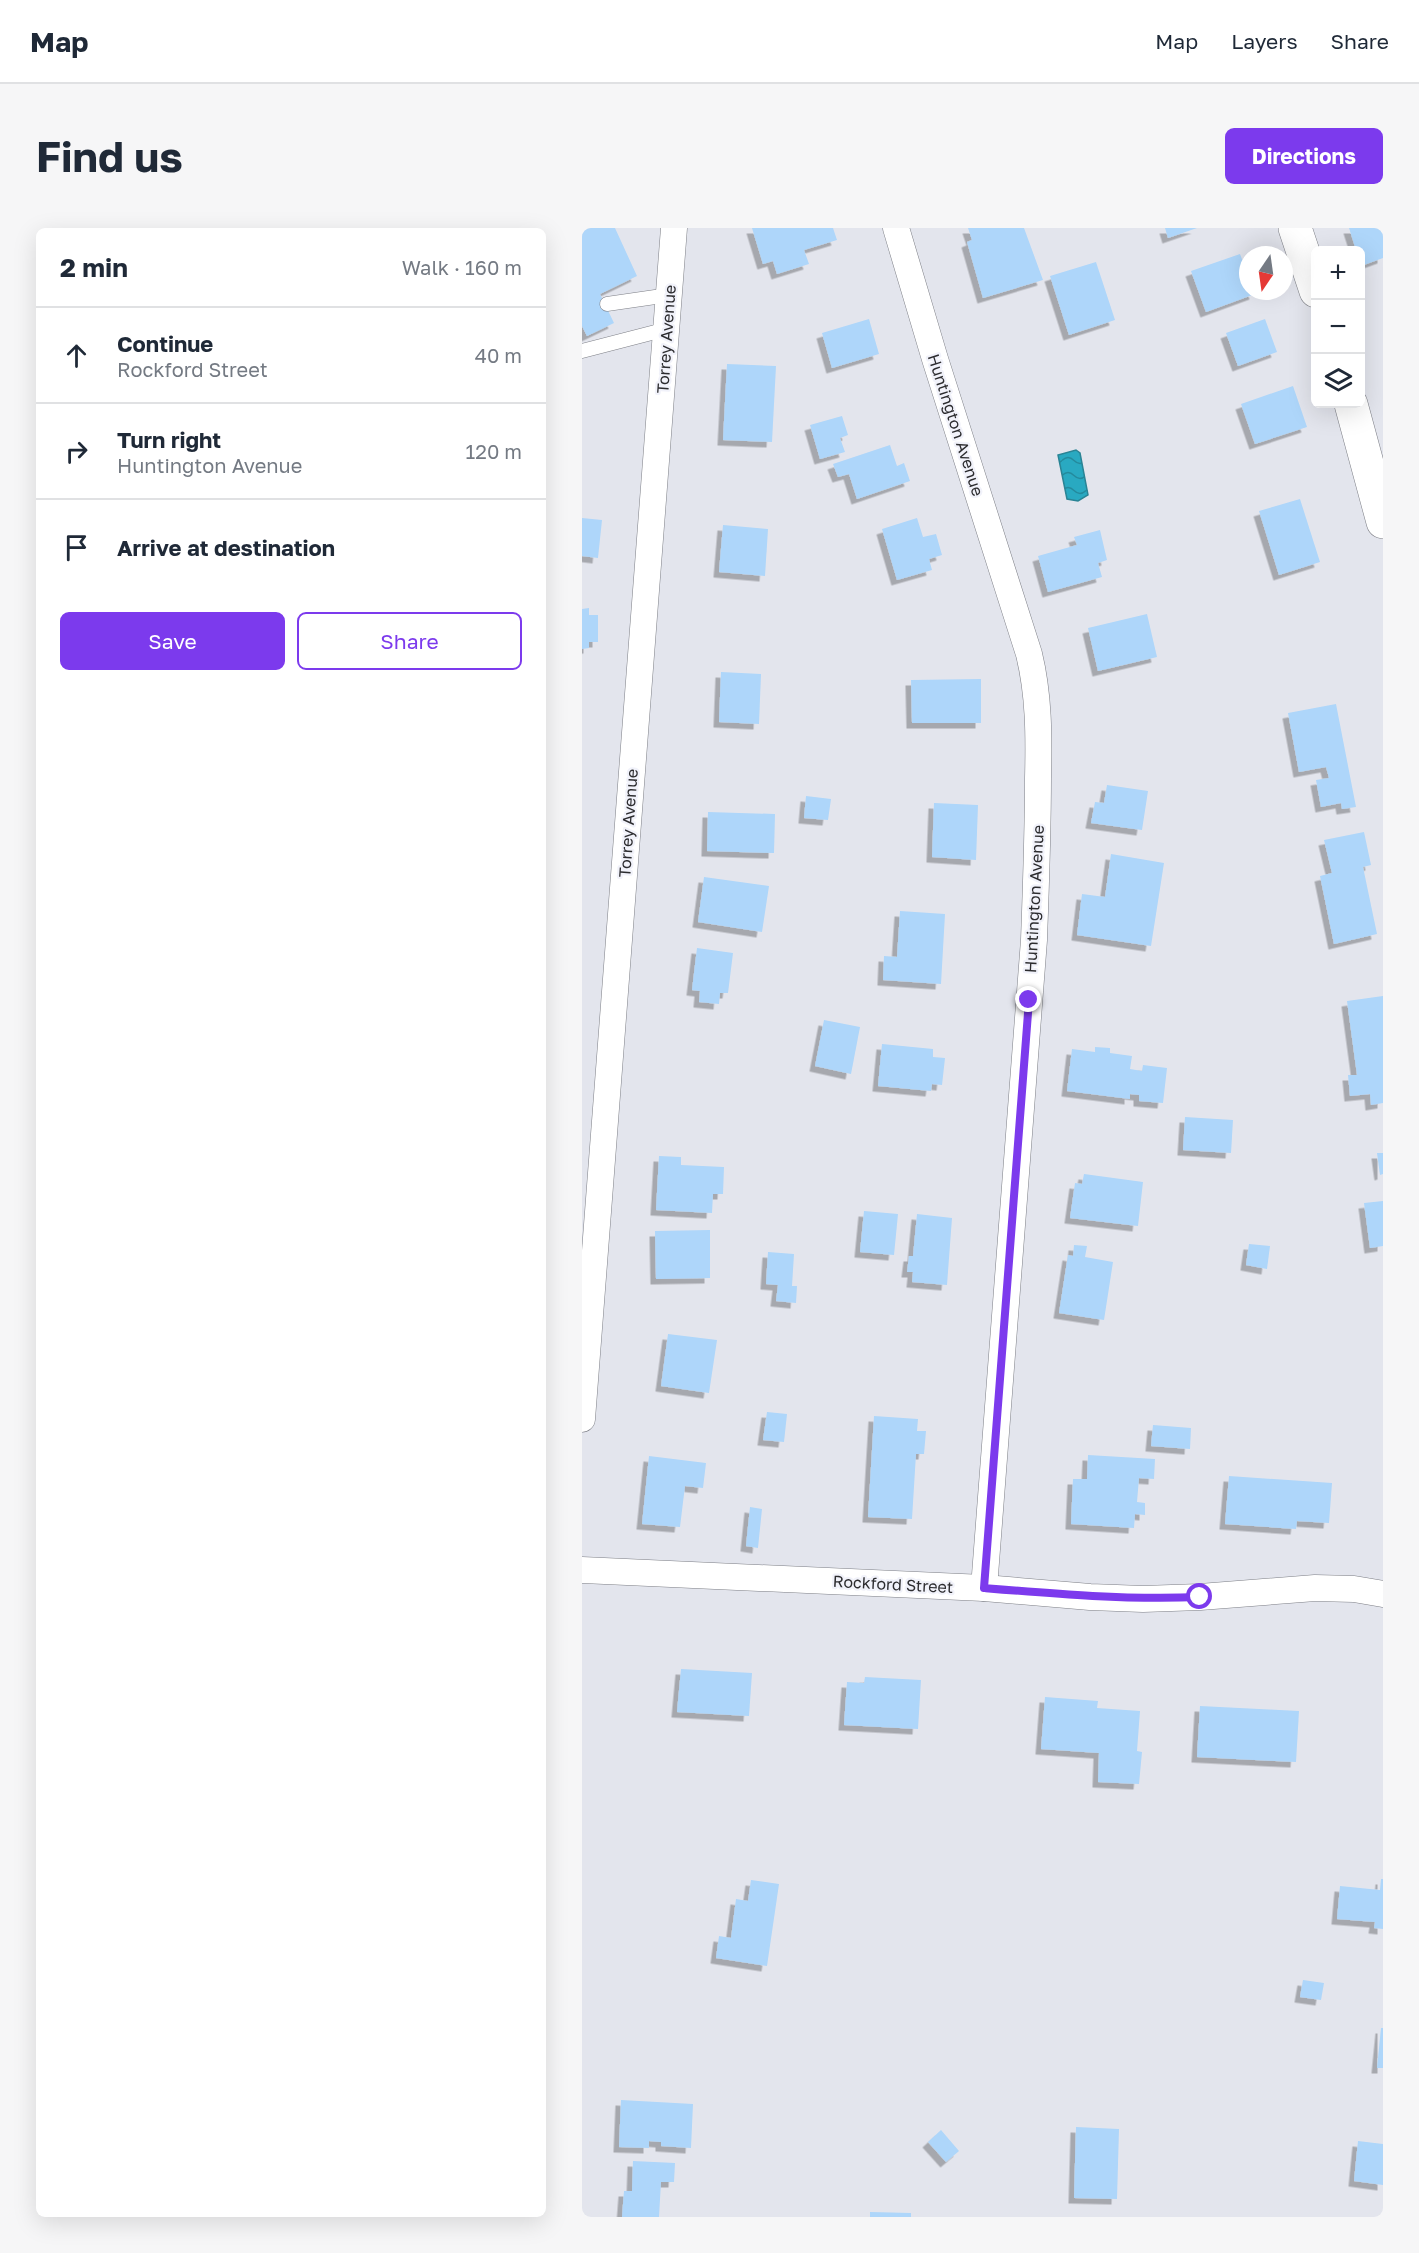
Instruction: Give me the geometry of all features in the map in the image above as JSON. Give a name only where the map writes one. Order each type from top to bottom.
[{"type":"street","name":"Torrey Avenue","points":[[582,1419],[674,228]]},
{"type":"street","name":"Huntington Avenue","points":[[896,228],[1029,654],[1038,706],[1038,838],[1033,950],[984,1588]]},
{"type":"street","points":[[1295,228],[1311,276]]},
{"type":"street","points":[[1352,408],[1383,522]]},
{"type":"street","name":"Rockford Street","points":[[582,1570],[984,1588],[1143,1599],[1315,1588],[1354,1589],[1383,1594]]},
{"type":"lane","points":[[607,304],[669,296]]},
{"type":"lane","points":[[582,351],[667,329]]},
{"type":"water","points":[[1076,450],[1080,453],[1088,495],[1078,501],[1067,499],[1058,455]]},
{"type":"building","points":[[582,228],[615,228],[637,276],[600,294],[614,323],[587,336],[582,326]]},
{"type":"building","points":[[752,228],[833,228],[837,240],[804,250],[809,264],[777,274],[773,261],[763,264]]},
{"type":"building","points":[[968,228],[1024,228],[1043,280],[983,298],[967,242],[972,240]]},
{"type":"building","points":[[1165,228],[1197,228],[1168,238]]},
{"type":"building","points":[[1349,228],[1383,228],[1383,258],[1365,265],[1365,246],[1355,246]]},
{"type":"building","points":[[1239,254],[1239,300],[1206,312],[1191,271]]},
{"type":"building","points":[[1096,262],[1115,320],[1069,335],[1050,276]]},
{"type":"building","points":[[869,319],[879,354],[832,368],[822,333]]},
{"type":"building","points":[[1265,319],[1277,352],[1238,366],[1226,333]]},
{"type":"building","points":[[727,364],[776,366],[772,442],[723,440]]},
{"type":"building","points":[[1293,386],[1307,427],[1255,444],[1241,404]]},
{"type":"building","points":[[842,416],[848,435],[840,438],[845,452],[820,459],[810,425]]},
{"type":"building","points":[[890,445],[897,466],[904,463],[910,481],[857,499],[849,474],[838,477],[833,464]]},
{"type":"building","points":[[1300,499],[1320,562],[1279,575],[1259,511]]},
{"type":"building","points":[[582,518],[602,520],[598,558],[582,556]]},
{"type":"building","points":[[917,518],[923,537],[936,534],[942,555],[929,559],[932,570],[897,580],[882,529]]},
{"type":"building","points":[[723,525],[768,529],[765,576],[719,572]]},
{"type":"building","points":[[1100,530],[1107,560],[1098,563],[1102,577],[1048,592],[1038,556],[1077,545],[1074,537]]},
{"type":"building","points":[[589,608],[589,615],[598,615],[598,642],[589,642],[589,648],[582,649],[582,609]]},
{"type":"building","points":[[1147,614],[1157,657],[1098,671],[1088,628]]},
{"type":"building","points":[[721,672],[761,674],[759,724],[719,722]]},
{"type":"building","points":[[981,679],[981,723],[912,723],[911,680]]},
{"type":"building","points":[[1336,704],[1356,807],[1342,809],[1341,803],[1321,807],[1316,780],[1329,778],[1326,767],[1299,772],[1288,713]]},
{"type":"building","points":[[1107,785],[1148,791],[1142,830],[1091,823],[1095,802],[1104,803]]},
{"type":"building","points":[[806,796],[831,799],[828,820],[804,818]]},
{"type":"building","points":[[934,803],[978,805],[976,860],[932,857]]},
{"type":"building","points":[[708,812],[775,814],[774,853],[707,851]]},
{"type":"building","points":[[1364,832],[1371,865],[1363,867],[1377,934],[1334,944],[1320,876],[1332,873],[1324,840]]},
{"type":"building","points":[[1111,854],[1164,863],[1151,946],[1077,935],[1082,894],[1105,897]]},
{"type":"building","points":[[704,877],[769,886],[762,932],[698,922]]},
{"type":"building","points":[[900,911],[945,914],[941,984],[883,980],[884,956],[897,957]]},
{"type":"building","points":[[697,948],[733,953],[728,993],[720,993],[719,1004],[699,1002],[700,991],[692,990]]},
{"type":"building","points":[[1383,996],[1383,1103],[1371,1105],[1370,1094],[1350,1096],[1348,1075],[1357,1075],[1347,1001]]},
{"type":"building","points":[[824,1020],[860,1027],[851,1074],[815,1066]]},
{"type":"building","points":[[882,1044],[933,1049],[933,1057],[945,1058],[942,1085],[932,1084],[931,1091],[878,1086]]},
{"type":"building","points":[[1095,1047],[1110,1048],[1110,1053],[1132,1056],[1130,1069],[1142,1071],[1143,1065],[1167,1068],[1163,1103],[1139,1101],[1139,1095],[1130,1094],[1130,1099],[1067,1091],[1072,1049],[1095,1052]]},
{"type":"building","points":[[1185,1117],[1233,1120],[1231,1153],[1183,1150]]},
{"type":"building","points":[[1377,1153],[1383,1153],[1383,1174],[1380,1175]]},
{"type":"building","points":[[659,1156],[681,1157],[681,1165],[724,1167],[723,1194],[713,1194],[712,1213],[656,1210]]},
{"type":"building","points":[[1084,1174],[1143,1182],[1138,1226],[1070,1218],[1075,1183],[1082,1184]]},
{"type":"building","points":[[1383,1201],[1383,1246],[1370,1248],[1364,1203]]},
{"type":"building","points":[[864,1211],[898,1214],[894,1255],[860,1252]]},
{"type":"building","points":[[917,1214],[952,1218],[947,1285],[912,1282],[913,1272],[907,1272],[909,1256],[913,1256]]},
{"type":"building","points":[[710,1230],[710,1278],[656,1279],[655,1231]]},
{"type":"building","points":[[1249,1244],[1270,1246],[1267,1269],[1246,1265]]},
{"type":"building","points":[[1074,1245],[1087,1246],[1085,1257],[1113,1262],[1104,1320],[1059,1313],[1068,1255],[1073,1256]]},
{"type":"building","points":[[768,1252],[794,1254],[792,1286],[797,1286],[796,1303],[776,1301],[778,1285],[766,1284]]},
{"type":"building","points":[[668,1334],[717,1340],[709,1393],[661,1386]]},
{"type":"building","points":[[767,1412],[787,1414],[784,1442],[763,1440]]},
{"type":"building","points":[[874,1416],[918,1419],[917,1431],[926,1431],[924,1454],[916,1454],[912,1519],[868,1517]]},
{"type":"building","points":[[1153,1425],[1191,1428],[1190,1449],[1151,1446]]},
{"type":"building","points":[[1088,1455],[1155,1459],[1154,1479],[1139,1478],[1137,1502],[1145,1503],[1145,1515],[1135,1514],[1134,1528],[1071,1524],[1073,1479],[1087,1479]]},
{"type":"building","points":[[649,1456],[706,1463],[703,1488],[685,1486],[680,1527],[642,1524]]},
{"type":"building","points":[[1229,1476],[1332,1483],[1329,1523],[1297,1521],[1296,1529],[1225,1524]]},
{"type":"building","points":[[750,1507],[762,1509],[758,1548],[746,1546]]},
{"type":"building","points":[[681,1669],[752,1673],[749,1716],[677,1712]]},
{"type":"building","points":[[865,1677],[921,1680],[918,1729],[844,1725],[847,1682],[864,1683]]},
{"type":"building","points":[[1045,1697],[1098,1701],[1097,1708],[1140,1711],[1137,1751],[1142,1752],[1139,1784],[1098,1782],[1099,1753],[1041,1749]]},
{"type":"building","points":[[1200,1706],[1299,1711],[1296,1762],[1197,1757]]},
{"type":"building","points":[[1381,1879],[1383,1879],[1383,1929],[1374,1928],[1375,1922],[1337,1919],[1340,1886],[1380,1890]]},
{"type":"building","points":[[751,1880],[779,1884],[767,1966],[716,1958],[719,1936],[731,1938],[736,1899],[748,1901]]},
{"type":"building","points":[[1303,1980],[1324,1983],[1321,2000],[1300,1997]]},
{"type":"building","points":[[1381,2028],[1383,2028],[1383,2068],[1377,2068]]},
{"type":"building","points":[[621,2100],[693,2104],[691,2148],[661,2146],[661,2142],[649,2141],[649,2148],[619,2147]]},
{"type":"building","points":[[1076,2127],[1119,2129],[1117,2199],[1074,2198]]},
{"type":"building","points":[[941,2130],[959,2151],[946,2162],[928,2142]]},
{"type":"building","points":[[1358,2141],[1383,2144],[1383,2185],[1354,2181]]},
{"type":"building","points":[[633,2161],[675,2163],[674,2182],[661,2182],[659,2217],[622,2217],[624,2191],[632,2191]]},
{"type":"building","points":[[870,2212],[911,2213],[911,2217],[870,2217]]},
{"type":"route","points":[[1029,1000],[984,1588],[1090,1597],[1143,1599],[1200,1597]]}]
